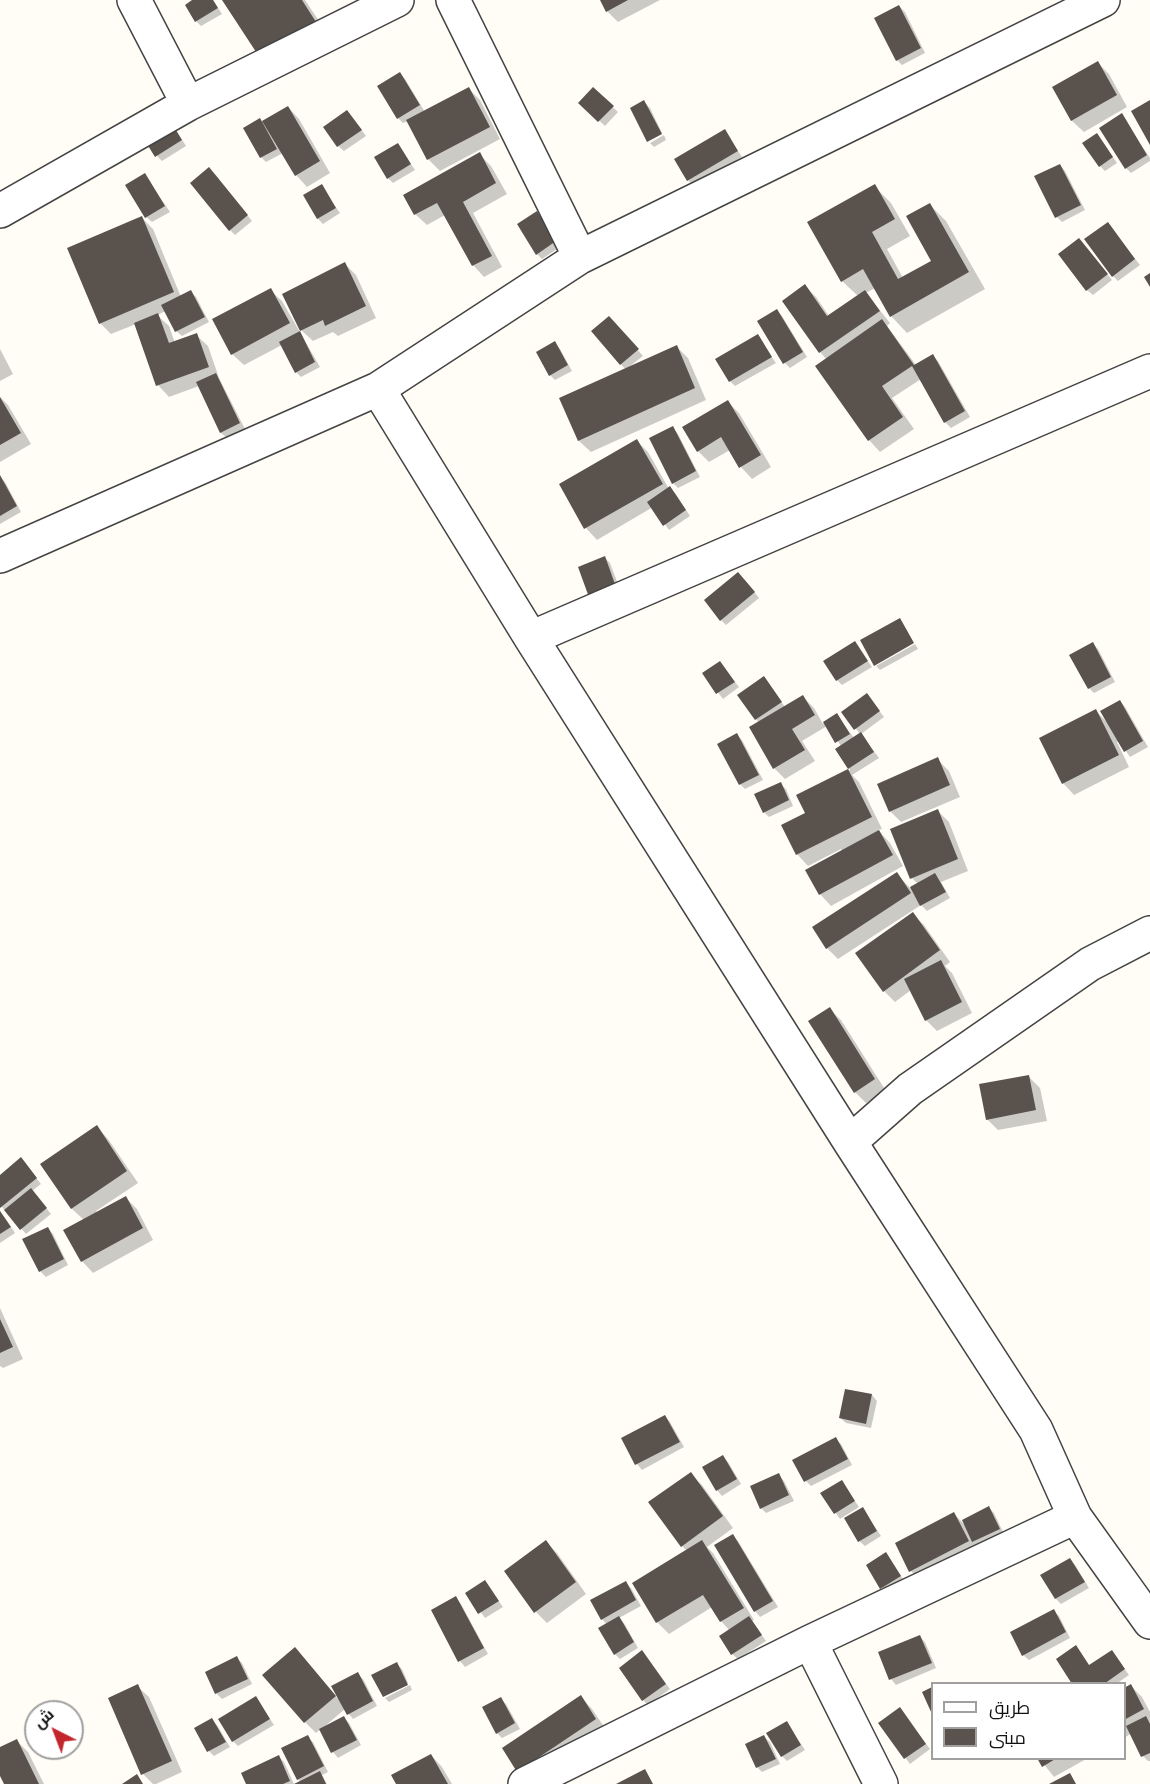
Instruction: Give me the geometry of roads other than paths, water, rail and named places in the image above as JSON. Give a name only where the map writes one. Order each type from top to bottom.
[{"type":"street","points":[[134,0],[188,104]]},
{"type":"street","points":[[0,211],[188,104],[396,0]]},
{"type":"street","points":[[453,0],[580,257]]},
{"type":"street","points":[[0,556],[378,389],[580,257],[1103,0]]},
{"type":"street","points":[[531,638],[1150,371]]},
{"type":"street","points":[[378,389],[531,638],[850,1142],[1036,1430],[1075,1517],[1150,1622]]},
{"type":"street","points":[[850,1142],[910,1089],[1090,964],[1150,933]]},
{"type":"street","points":[[525,1784],[810,1642],[1075,1517]]},
{"type":"street","points":[[810,1642],[881,1784]]}]
